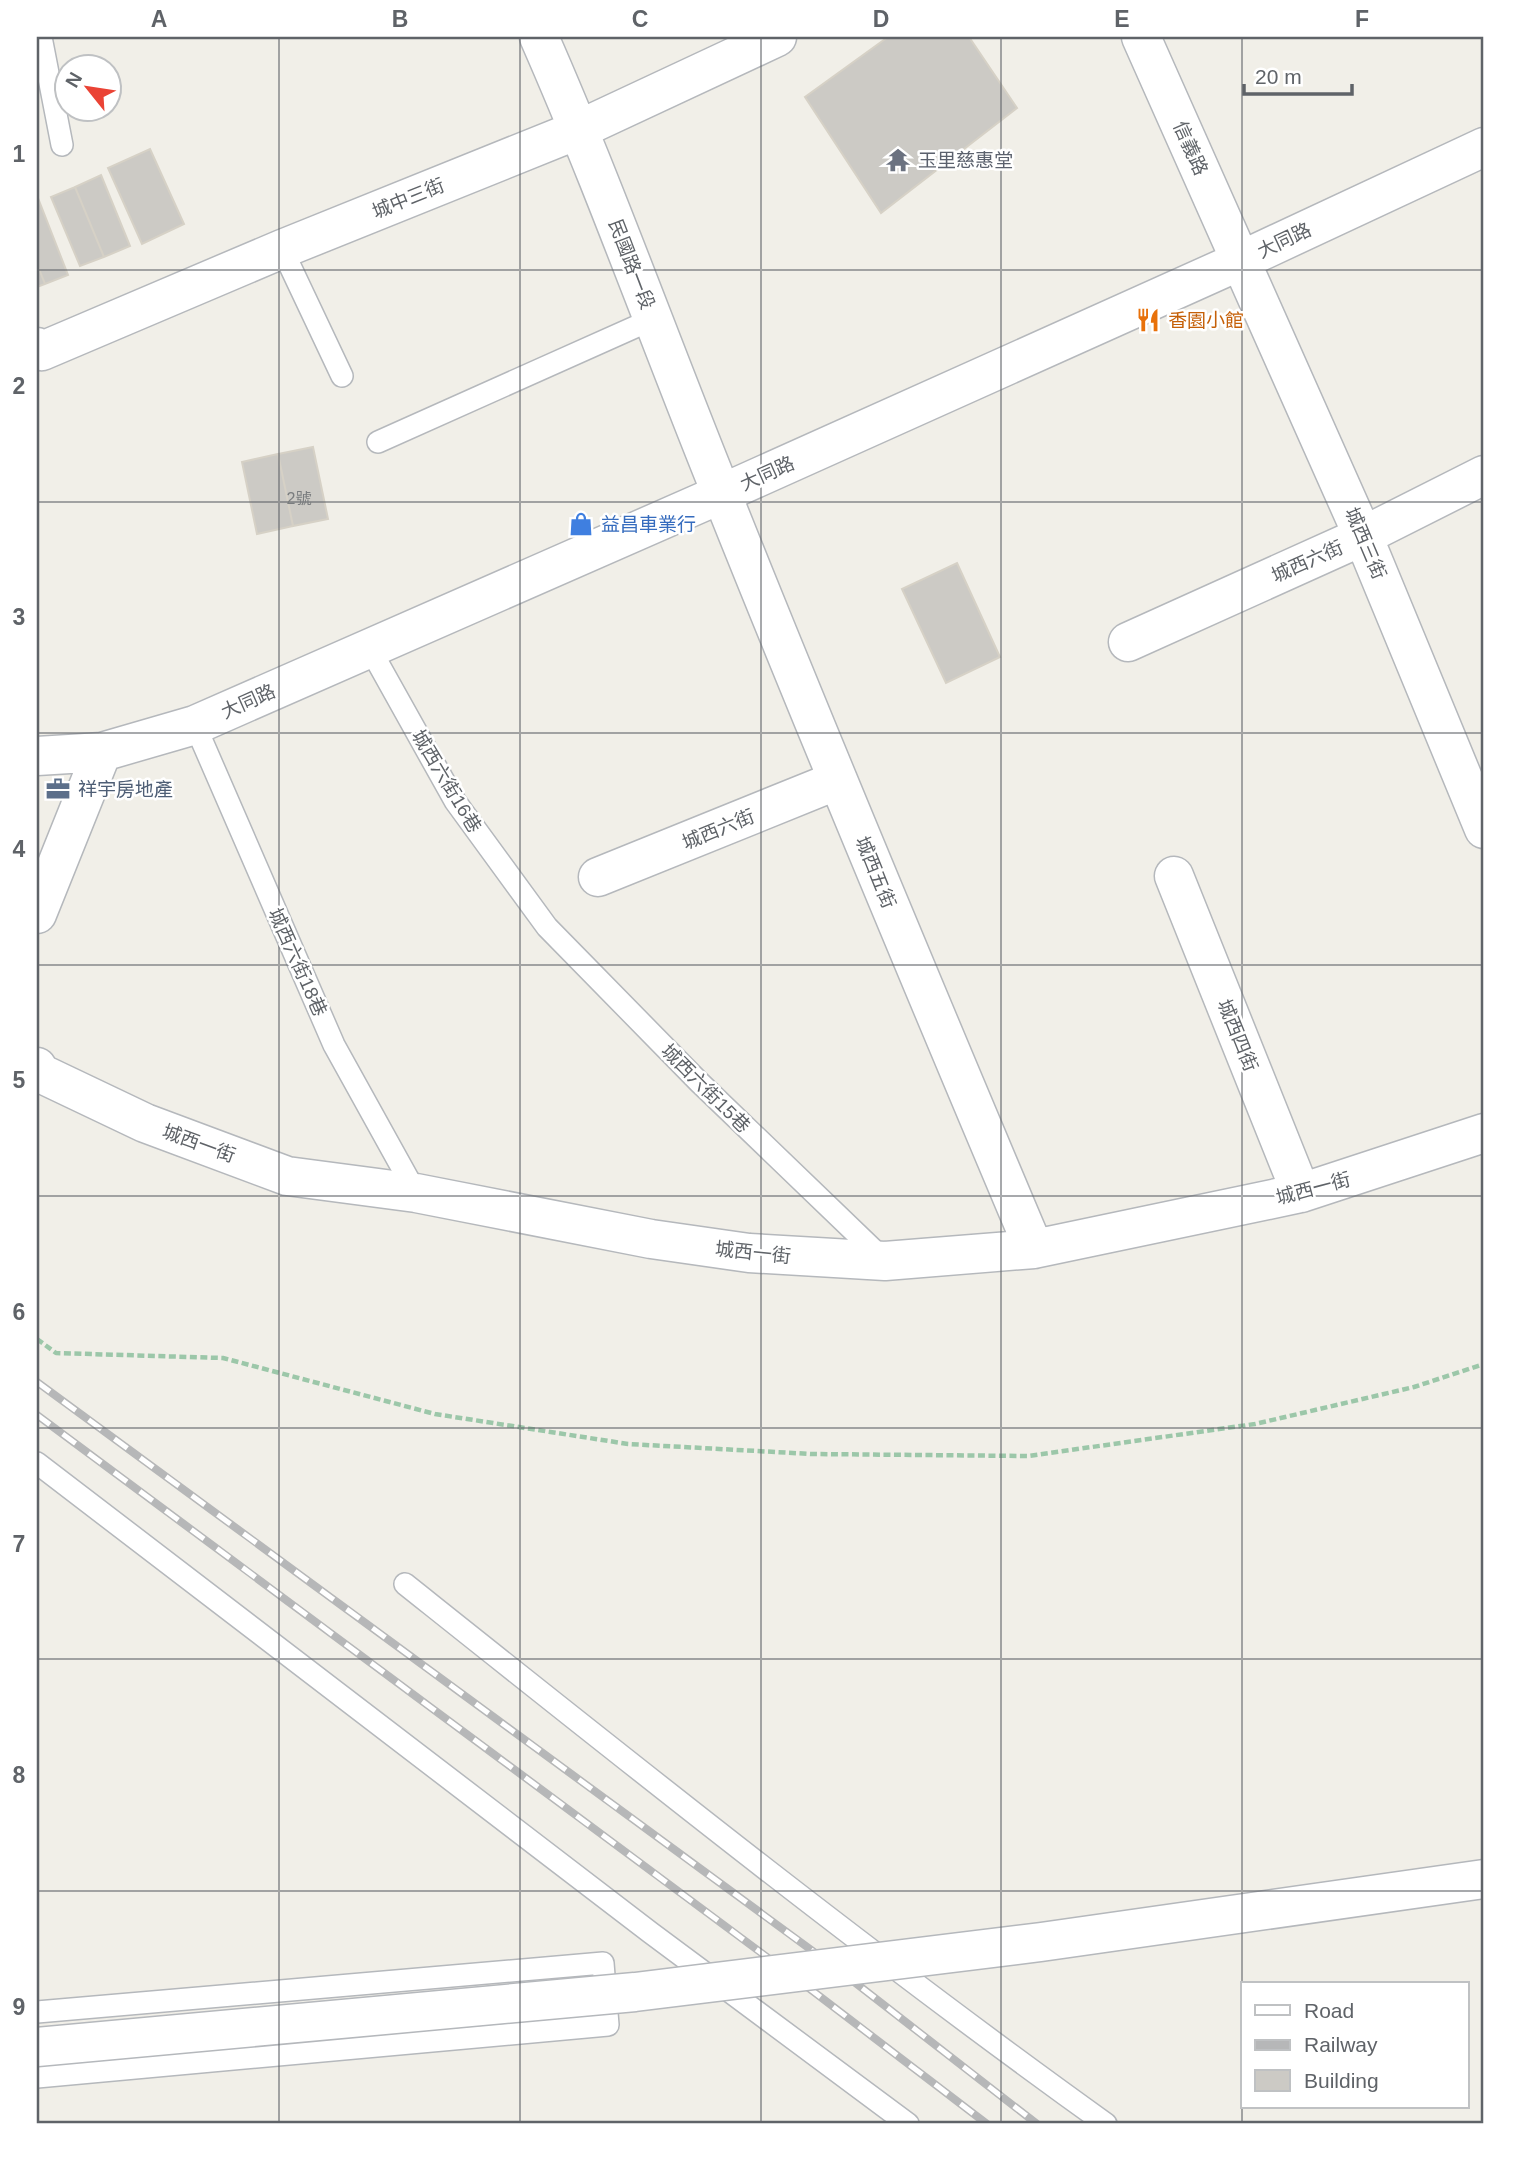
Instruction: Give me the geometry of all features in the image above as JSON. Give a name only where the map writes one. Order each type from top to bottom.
[{"type":"street","name":"民國路一段","points":[[539,37],[580,129],[721,494]]},
{"type":"street","name":"城中三街","points":[[37,347],[42,351],[282,249],[580,129],[777,37]]},
{"type":"street","name":"信義路","points":[[1141,37],[1242,260]]},
{"type":"street","name":"大同路","points":[[37,755],[102,752],[195,725],[721,494],[1242,260],[1484,147]]},
{"type":"street","name":"城西三街","points":[[1242,260],[1363,536],[1484,829]]},
{"type":"street","name":"城西六街","points":[[1128,642],[1363,536],[1484,475]]},
{"type":"street","name":"城西五街","points":[[721,494],[1034,1249]]},
{"type":"street","points":[[37,915],[102,752]]},
{"type":"street","name":"城西六街","points":[[598,877],[838,780]]},
{"type":"street","name":"城西四街","points":[[1174,876],[1301,1194]]},
{"type":"street","name":"城西一街","points":[[37,1067],[40,1073],[145,1123],[287,1176],[416,1194],[651,1239],[724,1250],[886,1261],[1034,1249],[1301,1194],[1484,1133]]},
{"type":"street","points":[[37,2047],[635,1992],[1041,1942],[1484,1879]]},
{"type":"lane","points":[[41,37],[62,145]]},
{"type":"lane","points":[[282,249],[342,376]]},
{"type":"lane","points":[[378,442],[653,320]]},
{"type":"lane","name":"城西六街16巷","points":[[369,647],[455,801],[534,909]]},
{"type":"lane","name":"城西六街18巷","points":[[195,725],[334,1045],[416,1194]]},
{"type":"lane","name":"城西六街15巷","points":[[534,909],[547,927],[699,1082],[886,1261]]},
{"type":"lane","points":[[37,1463],[651,1933],[908,2124]]},
{"type":"lane","points":[[405,1584],[677,1801],[1005,2052],[1106,2124]]},
{"type":"lane","points":[[37,2012],[603,1963],[608,2025],[37,2077]]},
{"type":"path","points":[[37,1339],[57,1353],[223,1358],[435,1414],[628,1444],[812,1454],[1042,1454],[1255,1424],[1414,1387],[1484,1364]]},
{"type":"building","name":"玉里慈惠堂","points":[[888,37],[969,37],[1017,108],[881,213],[805,97]]},
{"type":"building","points":[[150,149],[184,224],[142,244],[108,168]]},
{"type":"building","points":[[101,175],[130,246],[104,257],[75,187]]},
{"type":"building","points":[[75,187],[104,257],[80,266],[51,197]]},
{"type":"building","points":[[38,198],[68,275],[45,284],[37,264]]},
{"type":"building","points":[[37,264],[45,284],[37,287]]},
{"type":"building","points":[[313,447],[328,519],[293,526],[278,454]]},
{"type":"building","points":[[278,454],[293,526],[257,534],[242,462]]},
{"type":"building","points":[[957,563],[1000,657],[946,683],[902,589]]},
{"type":"railway","points":[[37,1382],[844,1974],[1037,2124]]},
{"type":"railway","points":[[37,1415],[814,1992],[987,2124]]},
{"type":"place","name":"玉里慈惠堂","points":[[898,160]]},
{"type":"place","name":"香園小館","points":[[1148,320]]},
{"type":"place","name":"益昌車業行","points":[[581,524]]},
{"type":"place","name":"祥宇房地產","points":[[58,789]]}]
